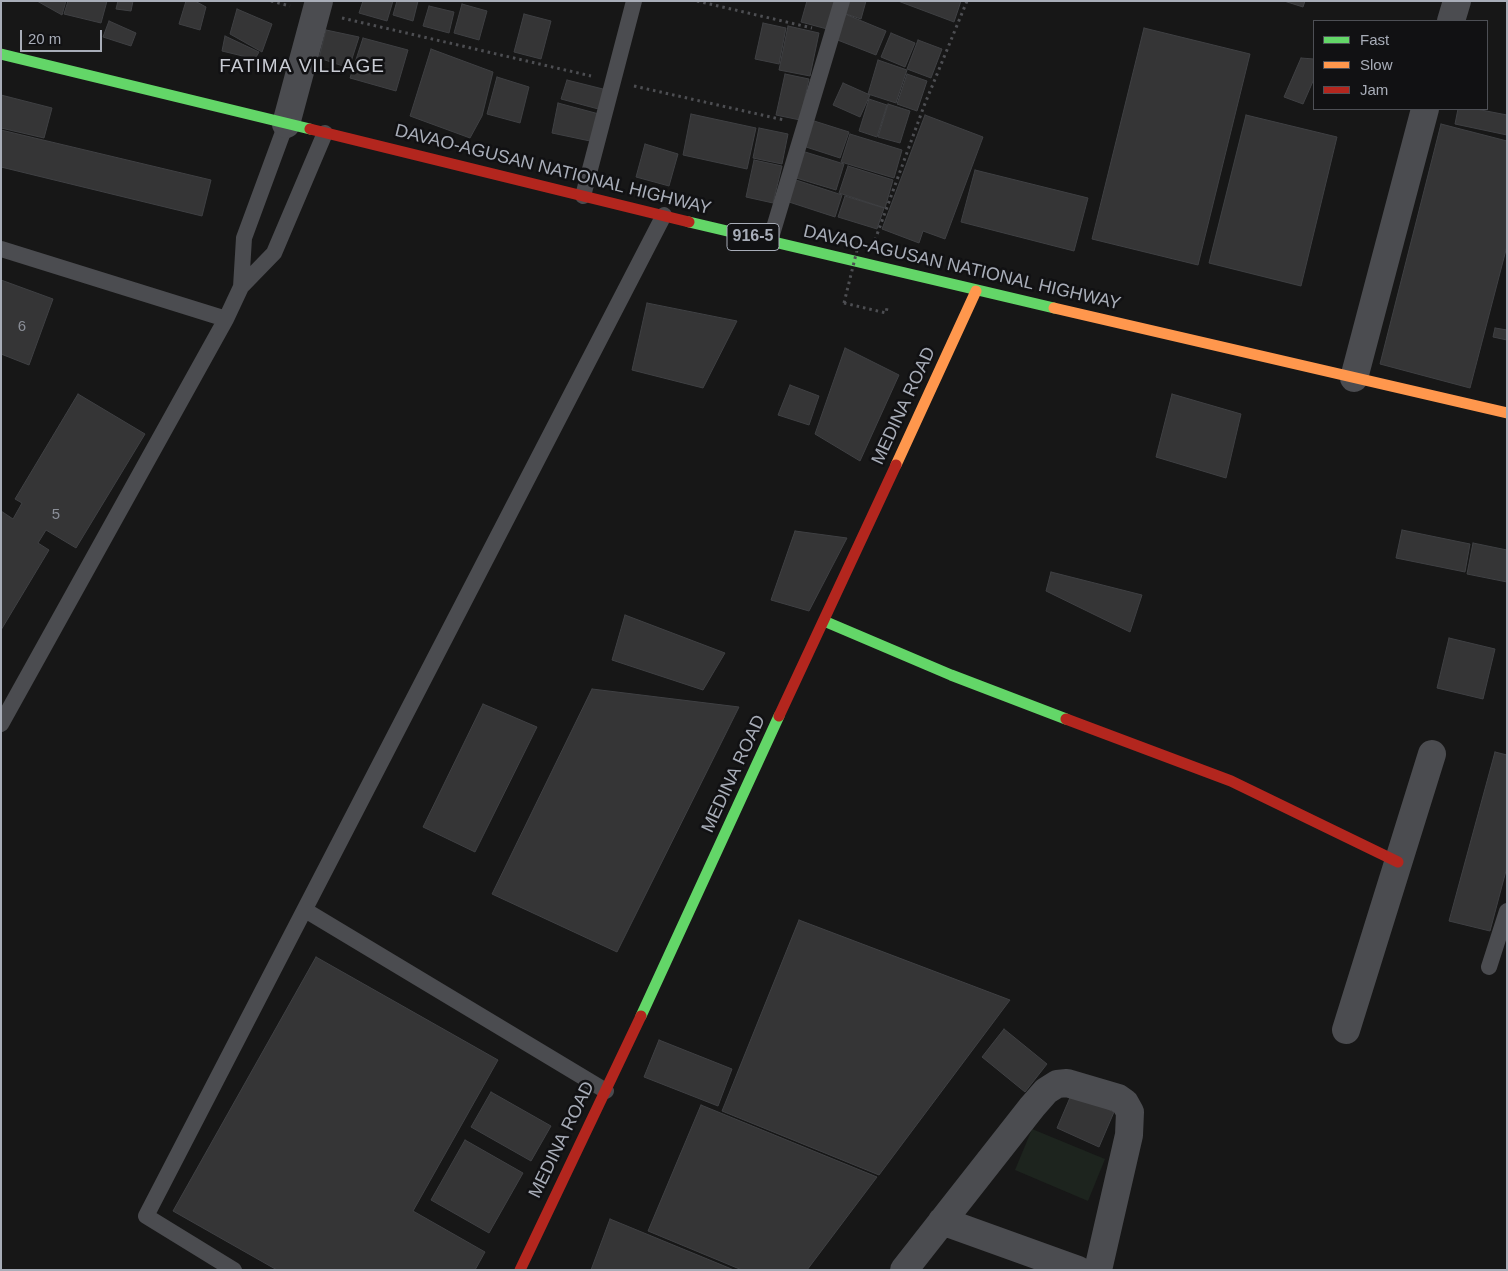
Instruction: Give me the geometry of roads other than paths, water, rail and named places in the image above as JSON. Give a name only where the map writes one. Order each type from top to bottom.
[{"type":"street","points":[[1451,20],[1457,1]]},
{"type":"street","points":[[286,124],[318,7]]},
{"type":"street","name":"DAVAO-AGUSAN NATIONAL HIGHWAY","points":[[1,54],[976,291],[1507,413]]},
{"type":"street","points":[[1354,378],[1426,110]]},
{"type":"street","name":"MEDINA ROAD","points":[[520,1270],[824,622],[976,291]]},
{"type":"street","points":[[824,622],[951,675],[1231,781],[1398,862]]},
{"type":"street","points":[[1346,1030],[1432,754]]},
{"type":"street","points":[[904,1270],[1046,1091],[1057,1084],[1077,1084],[1118,1098],[1125,1103],[1130,1112],[1129,1135],[1098,1270]]},
{"type":"street","points":[[942,1221],[1078,1270]]},
{"type":"lane","points":[[583,196],[634,1]]},
{"type":"lane","points":[[770,241],[842,1]]},
{"type":"lane","points":[[241,288],[244,238],[286,124]]},
{"type":"lane","points":[[1,724],[226,319],[241,288],[274,253],[325,133]]},
{"type":"lane","points":[[234,1270],[146,1216],[664,215]]},
{"type":"lane","points":[[1,249],[226,319]]},
{"type":"lane","points":[[305,910],[606,1090]]},
{"type":"lane","points":[[1490,967],[1507,911]]},
{"type":"district","name":"FATIMA VILLAGE","points":[[302,67]]}]
